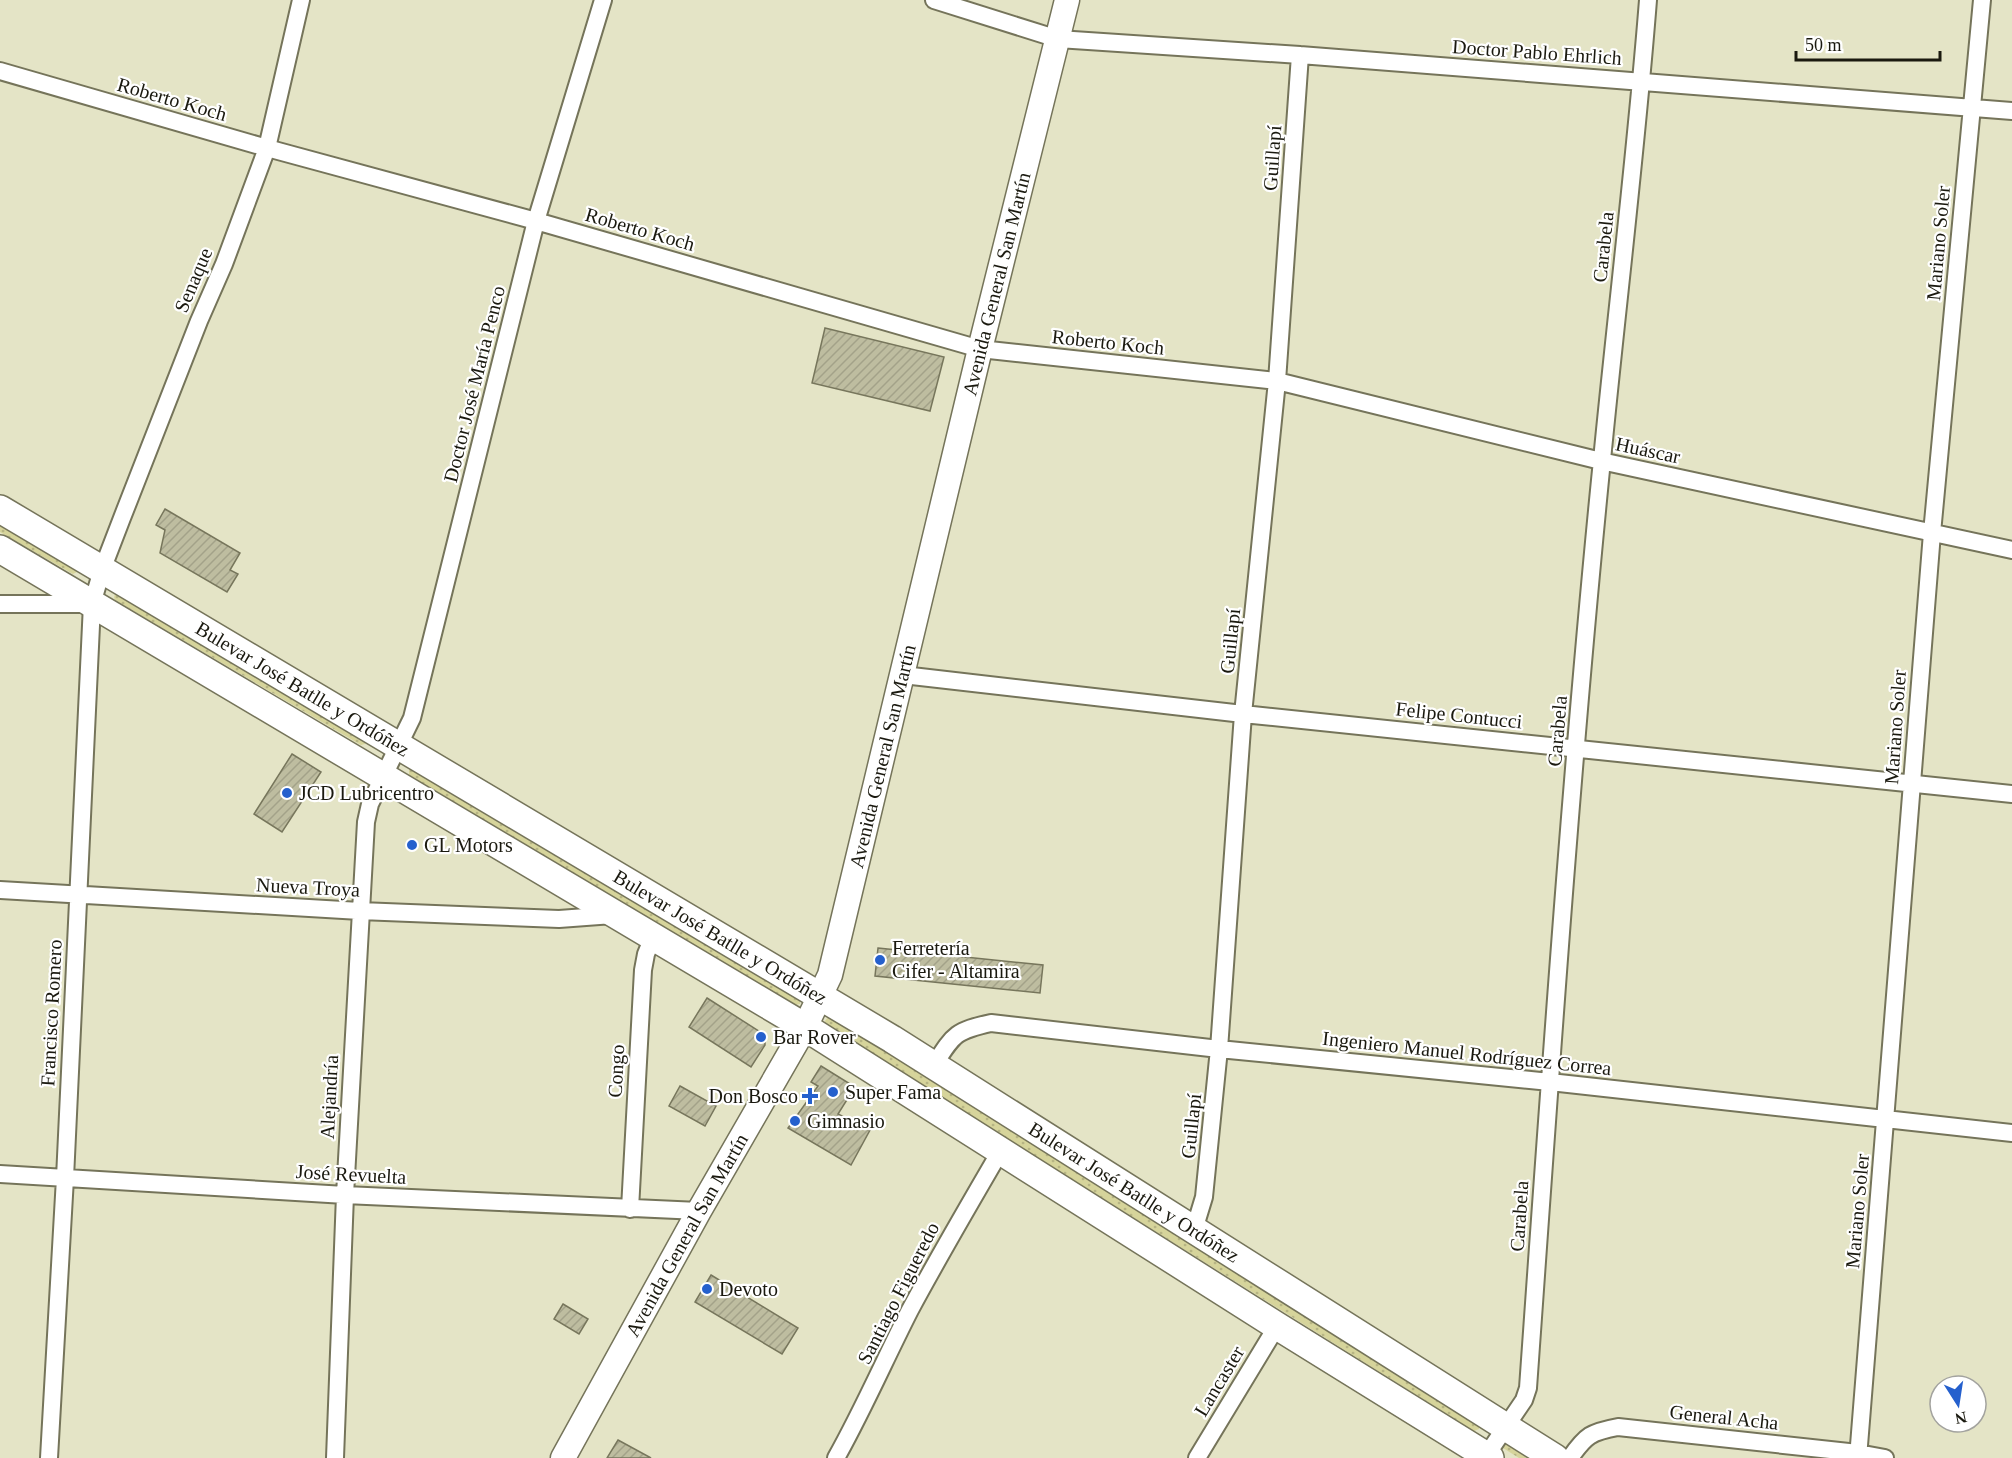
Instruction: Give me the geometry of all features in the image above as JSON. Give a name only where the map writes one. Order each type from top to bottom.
[{"type":"main road","name":"Avenida General San Martín","points":[[563,1458],[699,1211],[805,1027],[835,961],[980,349],[1067,0]]},
{"type":"main road","name":"Bulevar José Batlle y Ordóñez","points":[[0,509],[934,1065],[1555,1458]]},
{"type":"main road","name":"Bulevar José Batlle y Ordóñez","points":[[0,549],[805,1027],[1488,1457]]},
{"type":"street","name":"Senaque","points":[[102,570],[199,321],[224,264],[267,148],[301,0]]},
{"type":"street","name":"Doctor José María Penco","points":[[383,777],[412,718],[536,221],[603,0]]},
{"type":"street","name":"Doctor Pablo Ehrlich","points":[[934,0],[1058,39],[1300,55],[2012,111]]},
{"type":"street","name":"Carabela","points":[[1488,1457],[1524,1400],[1528,1388],[1550,1082],[1601,461],[1642,81],[1648,0]]},
{"type":"street","name":"Mariano Soler","points":[[1858,1455],[1932,533],[1982,0]]},
{"type":"street","name":"Guillapí","points":[[1194,1230],[1204,1197],[1220,1049],[1243,714],[1277,381],[1300,55]]},
{"type":"street","name":"Roberto Koch","points":[[0,71],[267,148],[536,221],[980,349],[1277,381]]},
{"type":"street","name":"Huáscar","points":[[1277,381],[1601,461],[2012,550]]},
{"type":"street","name":"Francisco Romero","points":[[49,1458],[65,1178],[92,604],[102,570]]},
{"type":"street","points":[[0,604],[92,604]]},
{"type":"street","name":"Felipe Contucci","points":[[903,675],[1243,714],[2012,794]]},
{"type":"street","name":"Alejandría","points":[[335,1458],[345,1195],[366,822],[370,804],[383,777]]},
{"type":"street","name":"Nueva Troya","points":[[0,890],[360,911],[559,919],[614,915]]},
{"type":"street","name":"Congo","points":[[630,1209],[643,969],[653,937]]},
{"type":"street","name":"Ingeniero Manuel Rodríguez Correa","points":[[934,1065],[951,1039],[966,1029],[991,1023],[2012,1133]]},
{"type":"street","name":"Santiago Figueredo","points":[[836,1458],[856,1423],[915,1301],[1001,1150]]},
{"type":"street","name":"José Revuelta","points":[[0,1174],[345,1195],[699,1211]]},
{"type":"street","name":"Lancaster","points":[[1197,1458],[1277,1326]]},
{"type":"street","name":"General Acha","points":[[1570,1458],[1584,1439],[1595,1431],[1618,1427],[1886,1458]]},
{"type":"shaded area","points":[[0,522],[78,570],[77,572],[73,574],[0,532]]},
{"type":"shaded area","points":[[116,592],[366,741],[365,744],[361,745],[115,600]]},
{"type":"shaded area","points":[[411,768],[800,998],[800,1004],[795,1005],[409,775]]},
{"type":"shaded area","points":[[828,1017],[1479,1423],[1479,1429],[1474,1431],[826,1025],[825,1021]]},
{"type":"shaded area","points":[[1505,1442],[1535,1458],[1519,1458],[1503,1448]]},
{"type":"building","points":[[825,328],[944,357],[930,411],[812,383]]},
{"type":"building","points":[[165,509],[240,553],[230,570],[238,574],[227,592],[160,553],[165,530],[156,525]]},
{"type":"building","name":"JCD Lubricentro","points":[[292,754],[321,772],[282,832],[254,814]]},
{"type":"building","points":[[878,948],[1043,965],[1040,993],[875,976]]},
{"type":"building","points":[[707,998],[765,1035],[765,1045],[751,1067],[689,1027]]},
{"type":"building","points":[[821,1066],[855,1087],[838,1114],[870,1130],[851,1165],[788,1128],[818,1086],[811,1082]]},
{"type":"building","points":[[680,1086],[716,1106],[705,1126],[669,1106]]},
{"type":"building","points":[[711,1275],[798,1328],[782,1354],[695,1302]]},
{"type":"building","points":[[563,1304],[588,1319],[579,1334],[554,1319]]},
{"type":"building","points":[[618,1440],[651,1458],[607,1458]]},
{"type":"place","name":"JCD Lubricentro","points":[[287,793]]},
{"type":"place","name":"GL Motors","points":[[412,845]]},
{"type":"place","name":"Ferretería Cifer - Altamira","points":[[880,960]]},
{"type":"place","name":"Bar Rover","points":[[761,1037]]},
{"type":"place","name":"Super Fama","points":[[833,1092]]},
{"type":"place","name":"Don Bosco","points":[[810,1096]]},
{"type":"place","name":"Gimnasio","points":[[795,1121]]},
{"type":"place","name":"Devoto","points":[[707,1289]]}]
